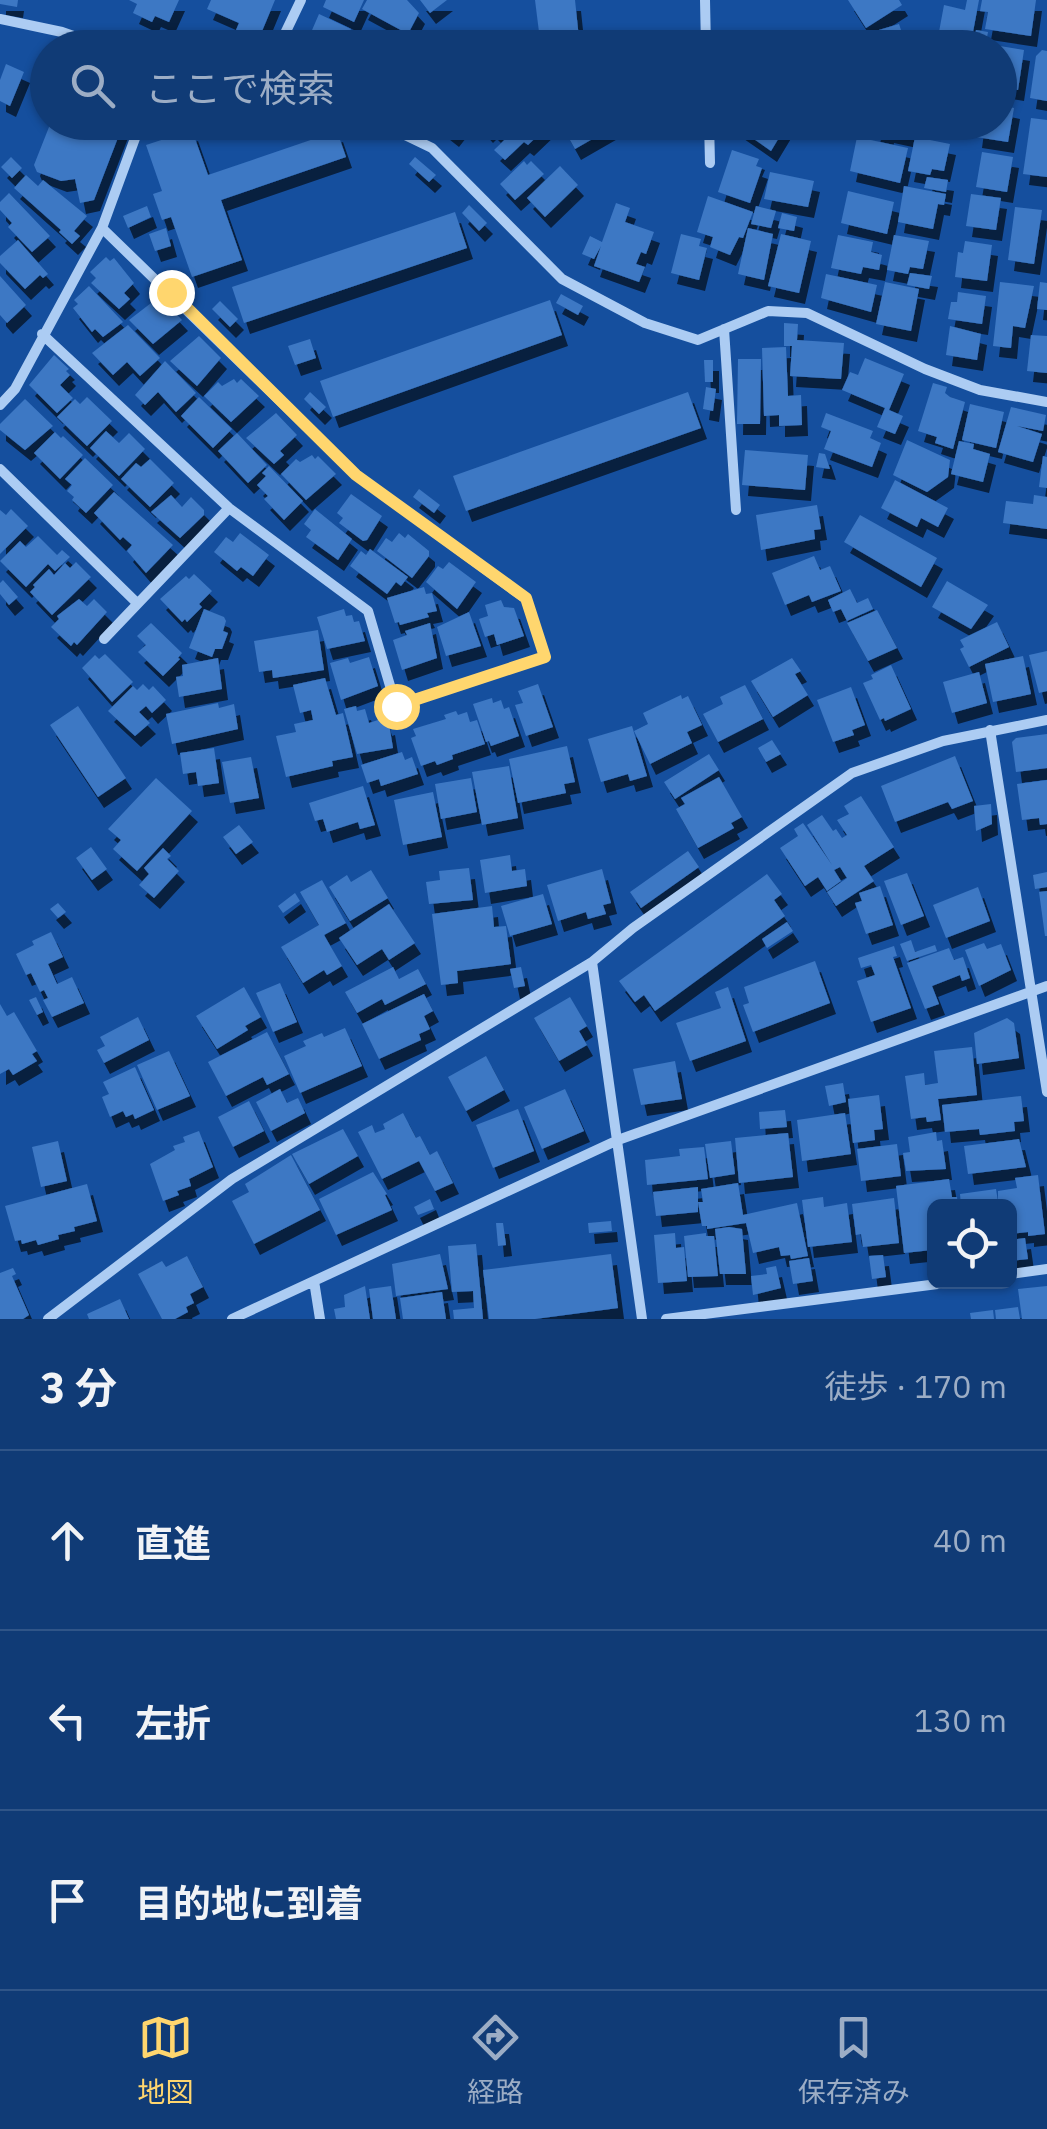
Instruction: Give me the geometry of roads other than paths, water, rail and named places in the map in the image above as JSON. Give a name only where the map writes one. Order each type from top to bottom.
[{"type":"street","points":[[287,30],[301,0]]},
{"type":"street","points":[[705,0],[706,30]]},
{"type":"street","points":[[0,18],[53,30]]},
{"type":"street","points":[[0,405],[15,388],[102,228],[134,140]]},
{"type":"street","points":[[415,140],[432,148],[562,279],[645,323],[698,340],[768,310],[807,313],[925,369],[980,390],[1047,402]]},
{"type":"street","points":[[709,140],[710,163]]},
{"type":"street","points":[[42,334],[230,508],[368,610],[396,706],[545,657],[526,598],[356,475],[102,228]]},
{"type":"street","points":[[724,329],[736,510]]},
{"type":"street","points":[[0,470],[137,603]]},
{"type":"street","points":[[104,639],[230,508]]},
{"type":"street","points":[[48,1319],[232,1180],[592,962],[664,905],[852,773],[943,741],[1047,720]]},
{"type":"street","points":[[990,730],[1047,1092]]},
{"type":"street","points":[[592,962],[642,1319]]},
{"type":"street","points":[[232,1319],[618,1140],[1047,986]]},
{"type":"street","points":[[1017,1273],[1047,1269]]},
{"type":"street","points":[[314,1282],[320,1319]]},
{"type":"street","points":[[666,1319],[927,1285]]}]
